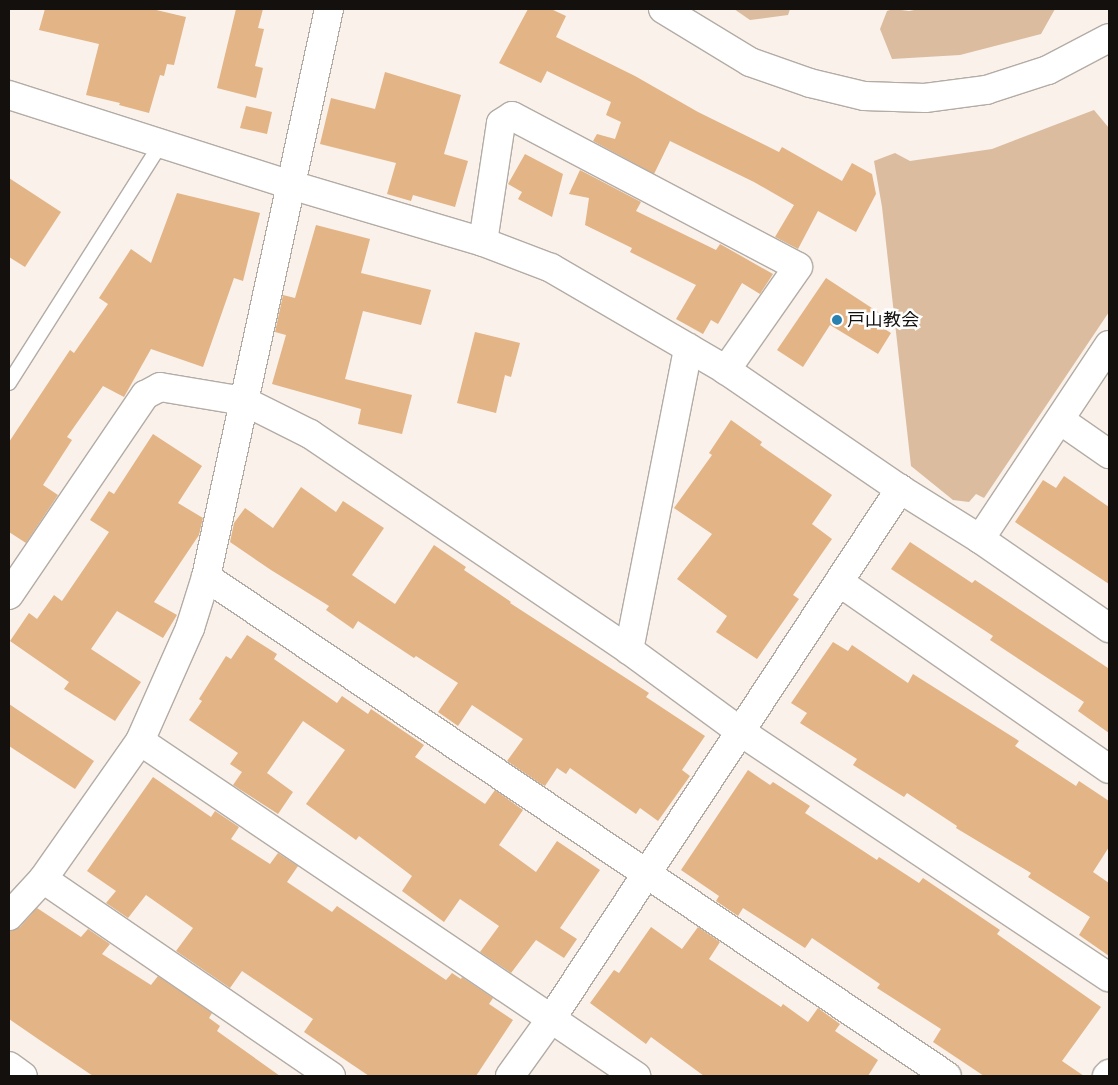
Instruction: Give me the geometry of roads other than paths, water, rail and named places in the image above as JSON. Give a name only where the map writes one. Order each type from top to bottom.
[{"type":"street","points":[[9,916],[43,879],[140,741],[190,628],[206,577],[329,9]]},
{"type":"street","points":[[663,9],[750,62],[810,84],[864,96],[925,98],[986,90],[1048,70],[1109,38]]},
{"type":"street","points":[[9,95],[160,145],[482,242],[551,268],[726,370],[900,490],[980,539],[1109,628]]},
{"type":"street","points":[[482,242],[501,123],[512,116],[798,267],[726,370]]},
{"type":"street","points":[[980,539],[1109,345]]},
{"type":"street","points":[[629,650],[688,348]]},
{"type":"street","points":[[11,588],[145,394],[160,387],[244,401],[310,434],[629,650],[741,732],[1109,976]]},
{"type":"street","points":[[1060,420],[1109,454]]},
{"type":"street","points":[[510,1076],[552,1019],[900,490]]},
{"type":"street","points":[[206,577],[947,1076]]},
{"type":"street","points":[[839,582],[1109,769]]},
{"type":"street","points":[[140,741],[636,1076]]},
{"type":"street","points":[[43,879],[331,1076]]},
{"type":"street","points":[[9,1066],[23,1076]]},
{"type":"lane","points":[[9,383],[160,145]]},
{"type":"place","name":"戸山教会","points":[[837,320]]}]
